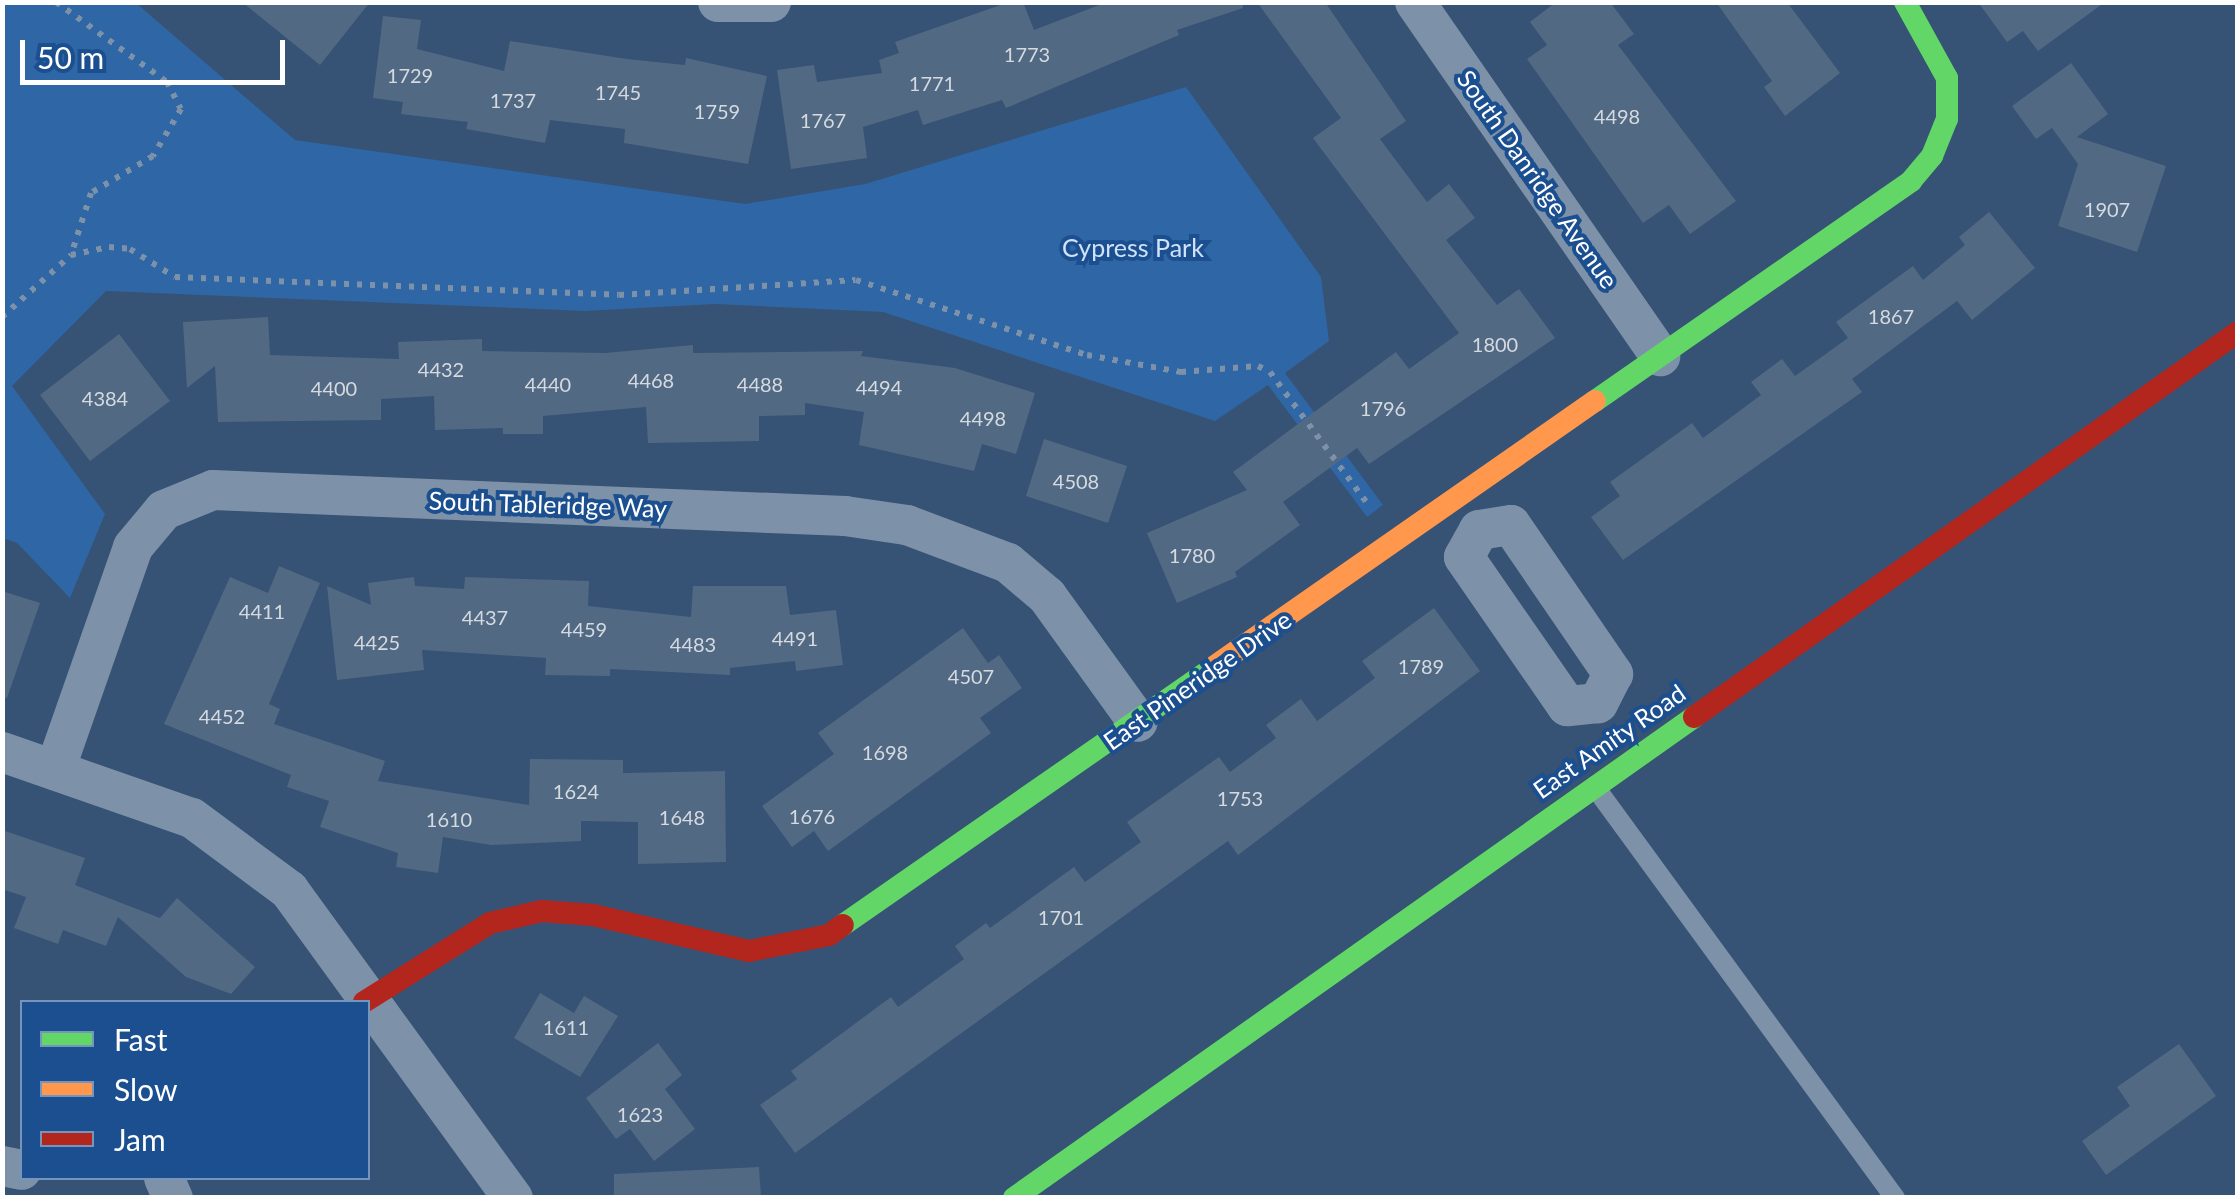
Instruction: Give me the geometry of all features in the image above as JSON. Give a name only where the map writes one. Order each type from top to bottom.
[{"type":"street","points":[[718,2],[770,2]]},
{"type":"street","name":"South Danridge Avenue","points":[[1415,2],[1660,356]]},
{"type":"street","name":"East Pineridge Drive","points":[[369,1000],[490,924],[542,912],[592,914],[749,951],[829,935],[1138,722],[1468,514],[1660,356],[1911,181],[1932,156],[1947,119],[1947,78],[1905,2]]},
{"type":"street","name":"East Amity Road","points":[[1014,1198],[2238,332]]},
{"type":"street","name":"South Tableridge Way","points":[[55,770],[133,546],[164,510],[213,490],[826,516],[907,525],[1008,564],[1047,596],[1138,722]]},
{"type":"street","points":[[1468,514],[1511,525],[1614,674],[1598,703],[1567,706],[1464,557],[1468,514]]},
{"type":"street","points":[[1598,703],[1635,756]]},
{"type":"street","points":[[2,752],[192,818],[289,890],[366,1000]]},
{"type":"street","points":[[370,1005],[513,1198]]},
{"type":"lane","points":[[1594,786],[1894,1198]]},
{"type":"path","points":[[2,317],[71,254],[91,192],[153,156],[181,110],[168,82],[56,2]]},
{"type":"path","points":[[71,254],[130,249],[175,276],[619,295],[874,283],[1087,355],[1180,372],[1258,366],[1270,372],[1376,516]]},
{"type":"green space","name":"Cypress Park","points":[[3,2],[136,3],[295,140],[745,204],[865,184],[1186,87],[1321,277],[1329,341],[1285,373],[1383,505],[1367,517],[1268,385],[1215,421],[883,312],[715,304],[585,311],[106,291],[12,386],[105,514],[70,598],[17,543],[3,538]]},
{"type":"building","points":[[242,2],[370,2],[320,65]]},
{"type":"building","points":[[1009,2],[1023,2],[1034,30],[1107,2],[1242,2],[1243,8],[1177,30],[1179,35],[1006,108],[1002,100],[923,125],[918,110],[863,127],[867,158],[791,169],[777,70],[814,65],[817,82],[882,73],[879,60],[899,53],[895,42]]},
{"type":"building","points":[[1257,2],[1325,2],[1406,121],[1380,139],[1427,202],[1449,184],[1475,218],[1446,240],[1497,305],[1519,289],[1555,338],[1369,464],[1357,448],[1283,502],[1300,525],[1235,572],[1237,577],[1177,603],[1147,533],[1247,490],[1233,472],[1396,352],[1409,369],[1459,333],[1313,138],[1341,118]]},
{"type":"building","points":[[1556,2],[1610,2],[1634,34],[1618,45],[1736,201],[1690,234],[1669,205],[1643,223],[1527,59],[1547,45],[1530,22]]},
{"type":"building","points":[[1716,2],[1787,2],[1840,73],[1785,116],[1764,87],[1772,81]]},
{"type":"building","points":[[1978,2],[2105,2],[2038,51],[2023,31],[2007,42]]},
{"type":"building","points":[[383,16],[421,20],[417,49],[504,71],[510,41],[685,65],[686,58],[767,76],[748,164],[624,143],[625,129],[550,120],[545,143],[466,129],[468,122],[401,114],[403,102],[373,98]]},
{"type":"building","points":[[2071,63],[2108,114],[2077,137],[2166,166],[2137,252],[2058,226],[2078,164],[2052,128],[2036,139],[2012,106]]},
{"type":"building","points":[[1989,212],[2035,268],[1972,320],[1957,301],[1852,379],[1862,392],[1623,560],[1591,517],[1620,496],[1610,482],[1692,423],[1703,438],[1761,395],[1751,382],[1782,359],[1795,376],[1848,338],[1836,322],[1913,266],[1923,280],[1965,245],[1959,237]]},
{"type":"building","points":[[268,317],[270,355],[399,359],[398,342],[482,339],[482,351],[605,353],[693,345],[693,353],[863,351],[861,356],[955,368],[1035,393],[1016,454],[982,444],[974,471],[859,445],[864,412],[805,403],[805,415],[759,416],[759,441],[648,443],[646,407],[543,416],[543,434],[503,434],[503,428],[435,430],[434,396],[381,399],[381,420],[218,422],[215,366],[187,388],[183,322]]},
{"type":"building","points":[[119,334],[170,401],[90,461],[40,395]]},
{"type":"building","points":[[1044,439],[1127,466],[1108,523],[1026,496]]},
{"type":"building","points":[[279,566],[320,583],[269,704],[280,709],[274,724],[385,761],[378,781],[529,805],[530,759],[623,760],[623,773],[725,771],[726,862],[638,864],[638,822],[581,821],[581,841],[491,845],[443,837],[438,873],[396,867],[398,853],[320,827],[329,801],[287,787],[291,775],[164,724],[230,577],[268,593]]},
{"type":"building","points":[[414,577],[415,586],[464,589],[465,577],[589,581],[588,606],[691,617],[693,586],[786,586],[790,615],[836,610],[843,665],[796,671],[795,661],[730,668],[730,675],[610,669],[610,676],[545,675],[546,658],[422,650],[424,670],[337,680],[327,586],[371,605],[368,583]]},
{"type":"building","points":[[2,591],[40,603],[7,698],[2,697]]},
{"type":"building","points":[[1434,608],[1480,671],[1238,855],[1228,841],[795,1153],[760,1105],[797,1079],[791,1071],[891,997],[898,1007],[964,959],[955,946],[986,923],[990,928],[1074,867],[1085,882],[1141,842],[1127,822],[1219,757],[1230,772],[1276,738],[1266,725],[1301,699],[1317,721],[1375,678],[1362,661]]},
{"type":"building","points":[[963,628],[988,663],[999,655],[1022,688],[980,718],[991,733],[828,851],[814,831],[792,847],[762,806],[834,754],[818,733]]},
{"type":"building","points":[[2,830],[85,858],[75,885],[160,918],[177,898],[255,967],[231,994],[186,977],[118,917],[106,946],[63,930],[58,944],[14,928],[26,897],[2,889]]},
{"type":"building","points":[[540,993],[574,1013],[584,996],[618,1016],[580,1077],[514,1038]]},
{"type":"building","points":[[658,1043],[682,1075],[665,1089],[695,1129],[654,1161],[630,1129],[616,1139],[586,1098]]},
{"type":"building","points":[[2179,1044],[2216,1096],[2106,1175],[2082,1141],[2130,1106],[2117,1087]]},
{"type":"building","points":[[759,1167],[761,1198],[614,1198],[614,1174]]},
{"type":"traffic: fast","points":[[1595,401],[1911,181],[1932,156],[1947,119],[1947,78],[1905,2]]},
{"type":"traffic: fast","points":[[843,925],[1215,666]]},
{"type":"traffic: fast","points":[[1014,1198],[1694,717]]},
{"type":"traffic: slow","points":[[1215,666],[1595,401]]},
{"type":"traffic: jam","points":[[1694,717],[2238,332]]},
{"type":"traffic: jam","points":[[367,1000],[490,923],[542,911],[593,915],[749,951],[829,935],[843,925]]}]
